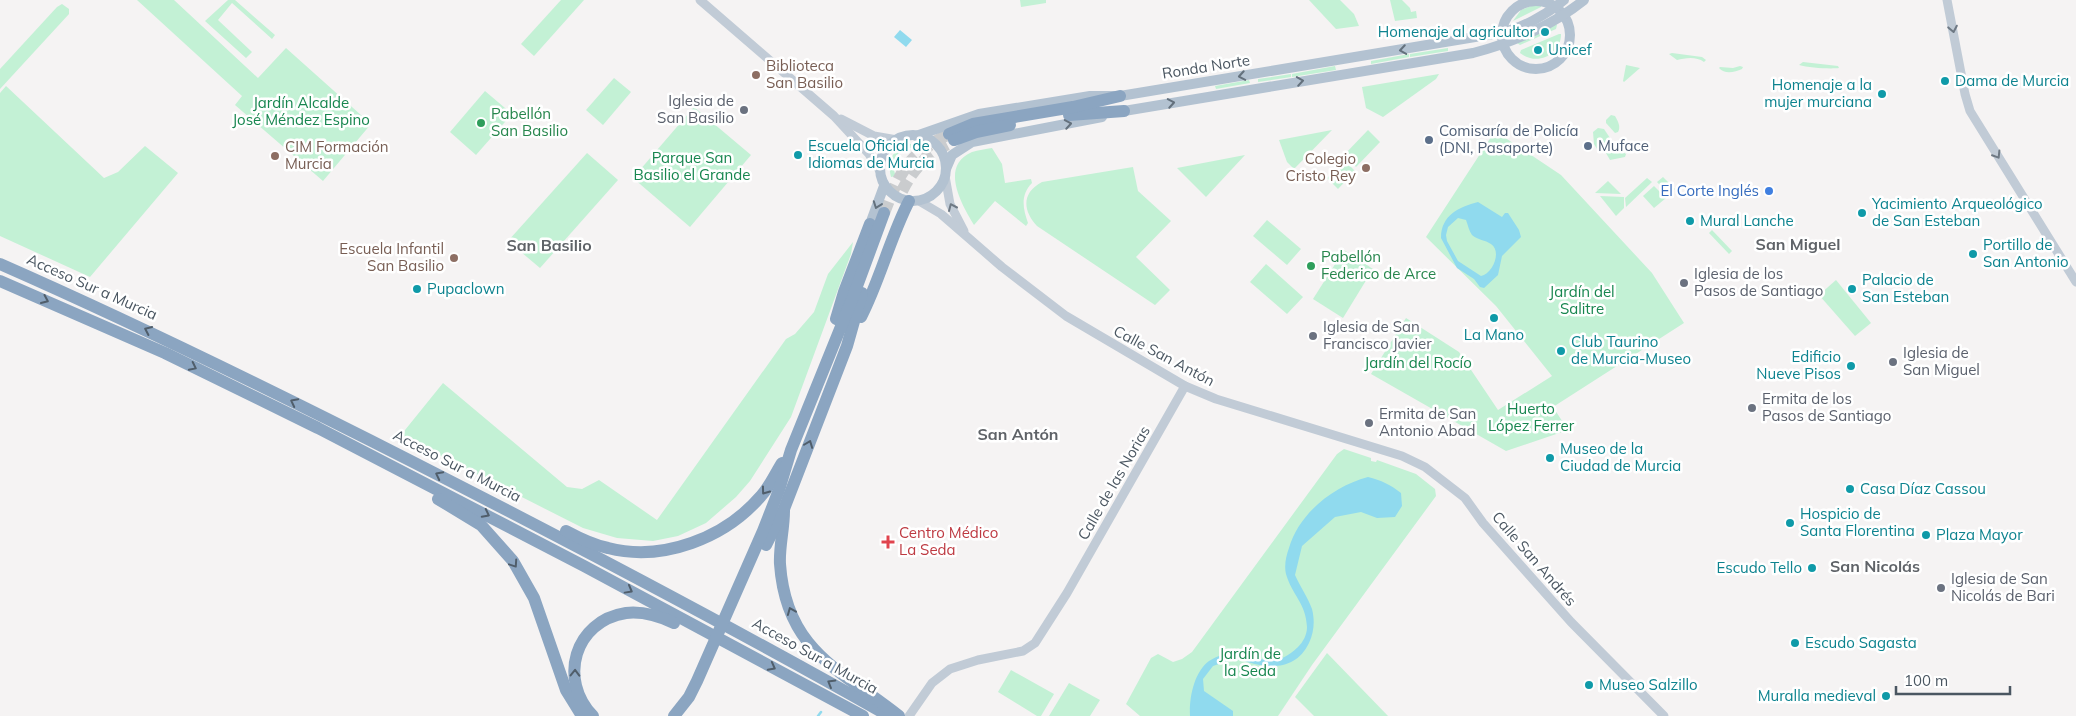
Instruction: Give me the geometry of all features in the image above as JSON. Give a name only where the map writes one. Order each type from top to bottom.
[{"type":"highway","points":[[1120,96],[1073,107],[973,124],[952,137],[1067,116],[1124,111]]},
{"type":"highway","points":[[846,346],[872,296],[898,224],[914,201]]},
{"type":"highway","points":[[685,716],[695,702],[738,600],[784,509],[846,346],[888,215],[818,379],[738,600]]},
{"type":"highway","points":[[818,379],[844,292],[870,224]]},
{"type":"highway","name":"Acceso Sur a Murcia","points":[[0,264],[117,316],[253,381],[530,521],[797,664],[889,716]]},
{"type":"highway","name":"Acceso Sur a Murcia","points":[[0,281],[165,353],[318,428],[522,533],[864,716]]},
{"type":"highway","points":[[318,428],[472,519],[492,536],[513,561],[529,587],[547,632],[566,690],[582,716]]},
{"type":"highway","points":[[530,521],[554,525],[598,545],[622,551],[650,552],[686,545],[713,534],[753,505],[762,495],[791,450]]},
{"type":"highway","points":[[784,509],[784,525],[780,551],[781,572],[787,600],[796,622],[815,651],[835,670],[899,716]]},
{"type":"highway","points":[[593,716],[579,697],[574,673],[580,646],[596,626],[616,615],[633,613],[653,615],[680,625],[694,626]]},
{"type":"highway","points":[[674,716],[708,668]]},
{"type":"main road","points":[[700,0],[834,116],[862,146],[880,171],[884,186],[895,196],[914,201],[934,194],[941,186],[945,172],[944,158],[939,148],[931,141],[916,136],[897,140],[874,136],[834,116]]},
{"type":"main road","points":[[1538,0],[1560,3],[1564,14],[1570,27],[1570,38],[1564,53],[1552,64],[1536,68],[1525,67],[1512,59],[1503,44],[1502,33],[1508,17],[1522,4],[1538,0]]},
{"type":"main road","name":"Ronda Norte","points":[[945,172],[952,155],[972,142],[1081,122],[1124,111],[1473,53],[1503,44],[1564,14],[1584,0]]},
{"type":"main road","points":[[1947,0],[1965,94],[1971,113],[2076,282]]},
{"type":"main road","name":"Ronda Norte","points":[[916,136],[979,114],[1090,96],[1120,96],[1502,33],[1516,28],[1560,3]]},
{"type":"main road","points":[[880,171],[882,155],[888,146],[897,140]]},
{"type":"main road","name":"Calle San Antón","points":[[945,172],[946,193],[966,235]]},
{"type":"main road","points":[[870,224],[884,186]]},
{"type":"main road","name":"Calle San Antón","points":[[914,201],[936,210],[1030,290],[1066,316],[1185,386],[1216,398],[1409,458],[1455,489]]},
{"type":"main road","name":"Calle de las Norias","points":[[909,716],[932,683],[950,669],[978,660],[1015,654],[1029,648],[1040,636],[1185,386]]},
{"type":"main road","name":"Calle San Andrés","points":[[1455,489],[1468,501],[1571,622],[1664,716]]},
{"type":"green space","name":"Jardín Alcalde José Méndez Espino","points":[[137,0],[174,0],[258,78],[286,48],[371,124],[323,181],[235,105],[242,96]]},
{"type":"green space","points":[[228,0],[235,0],[275,35],[272,39],[232,3],[218,20],[252,52],[246,58],[205,21]]},
{"type":"green space","points":[[561,0],[584,0],[534,56],[521,44]]},
{"type":"green space","points":[[1020,0],[1046,0],[1046,3],[1021,7]]},
{"type":"green space","points":[[1309,0],[1340,0],[1354,14],[1359,26],[1336,29]]},
{"type":"green space","points":[[1390,0],[1402,0],[1410,8],[1411,12],[1416,11],[1417,18],[1395,21]]},
{"type":"green space","points":[[62,4],[69,9],[69,14],[0,89],[0,69],[57,7]]},
{"type":"green space","points":[[1534,5],[1541,5],[1541,7],[1513,21],[1521,10]]},
{"type":"green space","points":[[1555,23],[1557,25],[1556,29],[1520,45],[1517,43]]},
{"type":"green space","points":[[1561,34],[1560,42],[1557,48],[1546,57],[1533,59],[1520,53],[1521,50]]},
{"type":"green space","points":[[1448,48],[1448,51],[1410,57],[1410,54]]},
{"type":"green space","points":[[1409,54],[1409,57],[1371,64],[1371,61]]},
{"type":"green space","points":[[1669,54],[1702,57],[1706,60],[1704,62],[1690,58],[1677,60]]},
{"type":"green space","points":[[1803,62],[1838,66],[1839,68],[1799,65]]},
{"type":"green space","points":[[1626,65],[1640,68],[1624,82],[1623,81]]},
{"type":"green space","points":[[1335,66],[1336,70],[1292,77],[1292,74]]},
{"type":"green space","points":[[1743,67],[1742,69],[1730,72],[1724,72],[1719,68],[1733,68]]},
{"type":"green space","points":[[1291,74],[1291,77],[1258,82],[1258,79]]},
{"type":"green space","points":[[1439,74],[1436,79],[1383,117],[1366,108],[1362,87]]},
{"type":"green space","points":[[614,78],[631,92],[603,125],[586,110]]},
{"type":"green space","points":[[1249,80],[1250,83],[1216,89],[1215,86]]},
{"type":"green space","points":[[1787,80],[1810,84],[1802,87],[1783,84]]},
{"type":"green space","points":[[6,86],[104,178],[118,172],[145,146],[178,173],[90,277],[0,236],[0,93]]},
{"type":"green space","name":"Pabellón San Basilio","points":[[485,91],[512,114],[476,155],[450,132]]},
{"type":"green space","name":"Parque San Basilio el Grande","points":[[694,107],[751,155],[690,227],[633,178]]},
{"type":"green space","points":[[1611,115],[1615,116],[1619,124],[1619,130],[1615,133],[1606,123],[1606,120]]},
{"type":"green space","points":[[1598,128],[1604,129],[1612,141],[1602,150],[1597,149],[1594,144],[1593,132]]},
{"type":"green space","points":[[1332,130],[1294,169],[1287,162],[1279,140]]},
{"type":"green space","points":[[1368,130],[1380,142],[1356,167],[1344,155]]},
{"type":"green space","name":"Jardín del Salitre","points":[[1495,131],[1561,175],[1652,273],[1684,323],[1553,407],[1568,430],[1506,451],[1371,374],[1406,318],[1459,352],[1498,410],[1552,376],[1496,306],[1426,237]]},
{"type":"green space","points":[[910,144],[919,145],[918,148],[906,149],[898,154],[894,164],[896,176],[891,177],[890,165],[895,152],[899,148]]},
{"type":"green space","points":[[992,148],[1002,164],[1005,183],[1031,179],[1032,183],[1024,197],[1024,207],[1028,223],[1026,226],[995,201],[974,225],[959,197],[955,176],[957,166],[962,158],[972,152]]},
{"type":"green space","points":[[1613,148],[1626,154],[1625,157],[1610,160],[1606,153]]},
{"type":"green space","points":[[587,153],[618,180],[540,268],[508,241]]},
{"type":"green space","points":[[1245,155],[1206,197],[1177,168]]},
{"type":"green space","points":[[1345,161],[1355,171],[1338,189],[1327,178]]},
{"type":"green space","points":[[1133,167],[1138,191],[1171,221],[1136,257],[1170,290],[1155,305],[1037,226],[1029,214],[1026,202],[1030,191],[1042,182]]},
{"type":"green space","points":[[1663,177],[1675,189],[1669,195],[1657,182]]},
{"type":"green space","points":[[1647,178],[1652,182],[1626,207],[1625,198]]},
{"type":"green space","points":[[1608,181],[1621,194],[1595,193]]},
{"type":"green space","points":[[1654,186],[1666,198],[1654,208],[1643,196]]},
{"type":"green space","points":[[1600,196],[1624,197],[1624,208],[1616,216]]},
{"type":"green space","points":[[1267,220],[1301,249],[1287,265],[1253,236]]},
{"type":"green space","points":[[1712,230],[1732,251],[1729,254],[1709,233]]},
{"type":"green space","points":[[853,242],[851,254],[791,417],[750,481],[736,497],[706,523],[678,536],[653,541],[617,538],[583,528],[403,437],[405,430],[443,383],[567,487],[582,489],[599,480],[657,520],[786,339],[795,334],[814,312],[828,274]]},
{"type":"green space","points":[[1344,250],[1373,269],[1343,318],[1313,299]]},
{"type":"green space","points":[[1266,264],[1303,297],[1287,314],[1250,282]]},
{"type":"green space","points":[[1836,280],[1871,323],[1855,336],[1819,295]]},
{"type":"green space","name":"Jardín de la Seda","points":[[1344,449],[1371,458],[1371,461],[1376,462],[1377,460],[1416,474],[1435,489],[1436,496],[1312,665],[1278,716],[1140,716],[1126,704],[1151,658],[1158,654],[1173,662],[1182,659],[1192,652],[1337,454]]},
{"type":"green space","points":[[1327,653],[1388,716],[1314,716],[1295,697]]},
{"type":"green space","points":[[1011,670],[1054,694],[1041,716],[1037,716],[998,692]]},
{"type":"green space","points":[[1069,683],[1100,700],[1090,716],[1049,716]]},
{"type":"water","points":[[900,30],[912,40],[906,47],[894,37]]},
{"type":"water","points":[[1478,202],[1502,217],[1505,213],[1508,213],[1519,230],[1521,237],[1502,256],[1498,275],[1484,288],[1480,287],[1474,279],[1457,268],[1441,238],[1444,223],[1452,213]],"holes":[[[1458,218],[1466,220],[1472,235],[1491,244],[1496,252],[1495,262],[1492,267],[1481,276],[1458,261],[1447,241],[1448,227]]]},
{"type":"water","points":[[1368,477],[1386,483],[1401,493],[1402,506],[1395,517],[1377,518],[1361,512],[1335,517],[1302,546],[1295,575],[1312,609],[1314,622],[1311,639],[1303,653],[1295,660],[1277,666],[1256,664],[1236,658],[1213,666],[1203,679],[1204,691],[1233,711],[1233,716],[1190,716],[1190,701],[1196,678],[1209,661],[1235,649],[1260,659],[1275,660],[1290,654],[1302,643],[1307,627],[1306,619],[1285,571],[1287,554],[1294,535],[1309,513],[1331,494],[1355,481]]},
{"type":"waterway","points":[[818,716],[821,712]]},
{"type":"tunnel","points":[[884,213],[895,186],[914,157],[949,134]]},
{"type":"tunnel","points":[[902,191],[921,163],[948,144]]},
{"type":"place","name":"Homenaje al agricultor","points":[[1545,32]]},
{"type":"place","name":"Unicef","points":[[1538,50]]},
{"type":"place","name":"Biblioteca San Basilio","points":[[756,75]]},
{"type":"place","name":"Dama de Murcia","points":[[1945,81]]},
{"type":"place","name":"Homenaje a la mujer murciana","points":[[1882,94]]},
{"type":"place","name":"Iglesia de San Basilio","points":[[744,110]]},
{"type":"place","name":"Pabellón San Basilio","points":[[481,123]]},
{"type":"place","name":"Comisaría de Policía (DNI, Pasaporte)","points":[[1429,140]]},
{"type":"place","name":"Muface","points":[[1588,146]]},
{"type":"place","name":"Escuela Oficial de Idiomas de Murcia","points":[[798,155]]},
{"type":"place","name":"CIM Formación Murcia","points":[[275,156]]},
{"type":"place","name":"Colegio Cristo Rey","points":[[1366,168]]},
{"type":"place","name":"El Corte Inglés","points":[[1769,191]]},
{"type":"place","name":"Yacimiento Arqueológico de San Esteban","points":[[1862,213]]},
{"type":"place","name":"Mural Lanche","points":[[1690,221]]},
{"type":"place","name":"Portillo de San Antonio","points":[[1973,254]]},
{"type":"place","name":"Escuela Infantil San Basilio","points":[[454,258]]},
{"type":"place","name":"Pabellón Federico de Arce","points":[[1311,266]]},
{"type":"place","name":"Iglesia de los Pasos de Santiago","points":[[1684,283]]},
{"type":"place","name":"Pupaclown","points":[[417,289]]},
{"type":"place","name":"Palacio de San Esteban","points":[[1852,289]]},
{"type":"place","name":"La Mano","points":[[1494,318]]},
{"type":"place","name":"Iglesia de San Francisco Javier","points":[[1313,336]]},
{"type":"place","name":"Club Taurino de Murcia-Museo","points":[[1561,351]]},
{"type":"place","name":"Iglesia de San Miguel","points":[[1893,362]]},
{"type":"place","name":"Edificio Nueve Pisos","points":[[1851,366]]},
{"type":"place","name":"Ermita de los Pasos de Santiago","points":[[1752,408]]},
{"type":"place","name":"Ermita de San Antonio Abad","points":[[1369,423]]},
{"type":"place","name":"Museo de la Ciudad de Murcia","points":[[1550,458]]},
{"type":"place","name":"Casa Díaz Cassou","points":[[1850,489]]},
{"type":"place","name":"Hospicio de Santa Florentina","points":[[1790,523]]},
{"type":"place","name":"Plaza Mayor","points":[[1926,535]]},
{"type":"place","name":"Centro Médico La Seda","points":[[888,542]]},
{"type":"place","name":"Escudo Tello","points":[[1812,568]]},
{"type":"place","name":"Iglesia de San Nicolás de Bari","points":[[1941,588]]},
{"type":"place","name":"Escudo Sagasta","points":[[1795,643]]},
{"type":"place","name":"Museo Salzillo","points":[[1589,685]]},
{"type":"place","name":"Muralla medieval","points":[[1886,696]]},
{"type":"district","name":"San Miguel","points":[[1798,244]]},
{"type":"district","name":"San Basilio","points":[[549,245]]},
{"type":"district","name":"San Antón","points":[[1018,434]]},
{"type":"district","name":"San Nicolás","points":[[1875,566]]},
{"type":"park label","name":"Jardín del Rocío","points":[[1418,363]]},
{"type":"park label","name":"Huerto López Ferrer","points":[[1531,418]]}]
